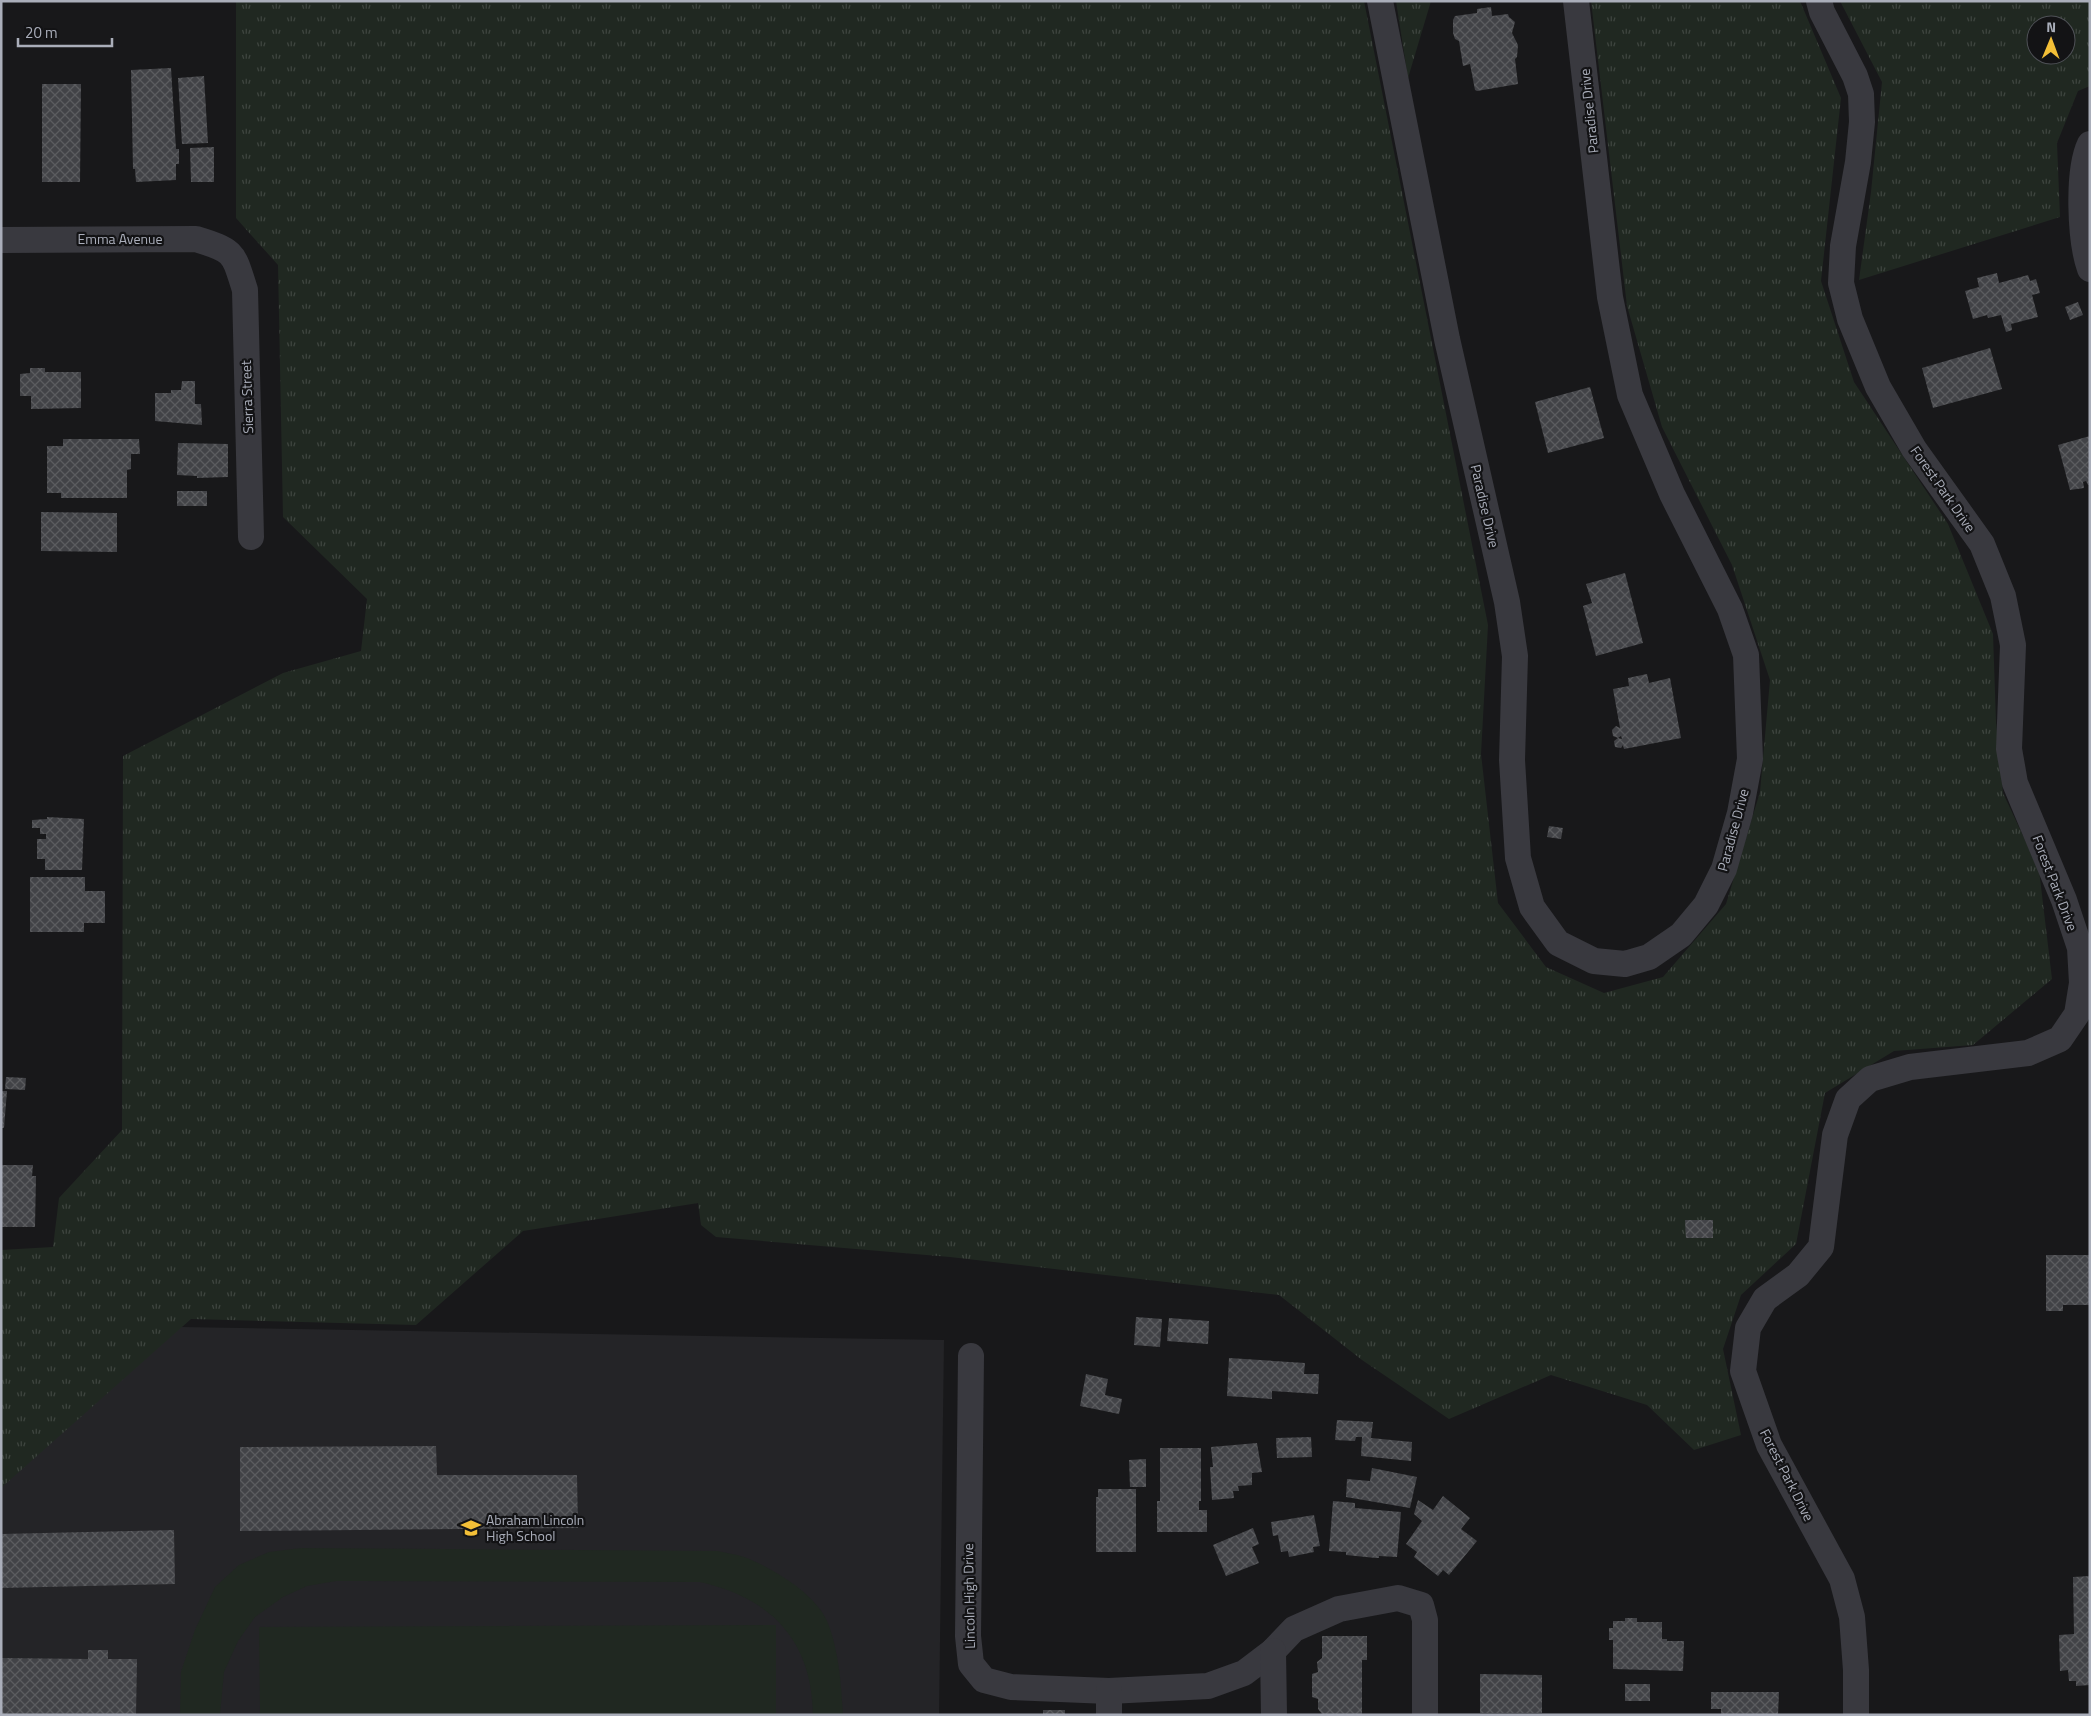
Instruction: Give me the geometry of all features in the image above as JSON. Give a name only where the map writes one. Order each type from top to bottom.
[{"type":"street","name":"Paradise Drive","points":[[1380,1],[1447,339],[1507,602],[1514,656],[1512,760],[1518,858],[1532,907],[1558,943],[1594,961],[1625,964],[1649,958],[1681,935],[1706,905],[1724,869],[1740,813],[1750,759],[1746,655],[1730,608],[1672,494],[1630,395],[1610,297],[1576,1]]},
{"type":"street","name":"Forest Park Drive","points":[[1819,1],[1822,12],[1855,76],[1861,94],[1862,122],[1843,246],[1841,283],[1850,319],[1878,387],[1914,449],[1982,544],[2004,596],[2013,645],[2009,749],[2014,774],[2019,791],[2067,908],[2080,948],[2082,983],[2077,1014],[2060,1039],[2028,1053],[1910,1067],[1870,1079],[1848,1100],[1836,1135],[1821,1247],[1798,1274],[1765,1299],[1748,1328],[1743,1372],[1769,1445],[1842,1579],[1852,1617],[1856,1670],[1856,1715]]},
{"type":"street","points":[[2090,144],[2086,153],[2081,199],[2084,254],[2090,269]]},
{"type":"street","name":"Emma Avenue","points":[[1,240],[196,239],[221,247],[234,258]]},
{"type":"street","name":"Sierra Street","points":[[234,258],[245,290],[251,537]]},
{"type":"street","name":"Lincoln High Drive","points":[[971,1356],[968,1636],[971,1664],[984,1680],[1011,1687],[1109,1703],[1208,1686],[1244,1673],[1273,1651],[1294,1629],[1339,1609],[1398,1598],[1421,1605],[1425,1620],[1425,1715]]},
{"type":"street","points":[[1273,1651],[1274,1715]]},
{"type":"shaded area","name":"Abraham Lincoln High School","points":[[1,1324],[944,1340],[939,1715],[1,1715]]},
{"type":"green space","points":[[236,1],[1364,1],[1488,625],[1481,754],[1498,903],[1546,967],[1604,993],[1663,977],[1726,904],[1760,792],[1770,680],[1732,565],[1662,427],[1627,306],[1591,1],[1800,1],[1841,98],[1821,281],[1854,382],[1948,524],[1993,634],[1996,722],[2003,793],[2039,870],[2052,979],[1973,1045],[1894,1051],[1825,1093],[1796,1244],[1741,1295],[1723,1349],[1741,1435],[1694,1450],[1647,1405],[1551,1375],[1449,1419],[1362,1360],[1279,1295],[950,1257],[716,1237],[701,1225],[698,1203],[523,1231],[416,1325],[191,1319],[1,1488],[1,1250],[53,1247],[59,1198],[122,1130],[123,756],[283,673],[361,651],[367,599],[283,517],[278,265],[236,218]]},
{"type":"green space","points":[[1396,1],[1431,1],[1408,78]]},
{"type":"green space","points":[[1840,1],[2090,1],[2090,86],[2078,91],[2057,143],[2060,217],[1859,280],[1871,192],[1882,82]]},
{"type":"green space","points":[[301,1548],[717,1551],[744,1557],[767,1567],[791,1582],[803,1591],[821,1611],[831,1632],[837,1655],[843,1715],[813,1715],[811,1688],[805,1665],[796,1644],[783,1626],[767,1611],[725,1589],[700,1582],[336,1581],[307,1586],[283,1597],[255,1617],[238,1641],[224,1672],[220,1715],[180,1715],[181,1672],[195,1630],[215,1587],[239,1565],[269,1552]]},
{"type":"green space","points":[[776,1625],[776,1715],[260,1715],[259,1627]]},
{"type":"building","points":[[1491,7],[1492,16],[1508,14],[1515,22],[1512,33],[1518,45],[1517,57],[1515,59],[1518,84],[1477,91],[1475,90],[1470,64],[1463,66],[1459,41],[1455,39],[1453,33],[1453,20],[1455,16],[1477,13],[1477,9]]},
{"type":"building","points":[[171,68],[176,149],[179,149],[179,164],[176,164],[176,180],[136,182],[135,169],[133,169],[131,70]]},
{"type":"building","points":[[204,76],[208,143],[182,144],[178,78]]},
{"type":"building","points":[[42,84],[81,84],[80,182],[42,182]]},
{"type":"building","points":[[214,147],[214,182],[191,182],[190,148]]},
{"type":"building","points":[[1997,273],[1999,283],[2028,275],[2030,281],[2036,279],[2040,293],[2032,295],[2038,317],[2011,324],[2012,330],[2006,332],[2001,315],[1988,318],[1987,315],[1973,319],[1965,291],[1979,287],[1977,278]]},
{"type":"building","points":[[2078,302],[2083,315],[2070,320],[2065,307]]},
{"type":"building","points":[[1990,348],[2002,389],[1933,408],[1922,368]]},
{"type":"building","points":[[30,368],[45,368],[45,372],[81,372],[81,408],[31,409],[31,396],[20,396],[20,374],[30,373]]},
{"type":"building","points":[[182,381],[195,381],[195,404],[201,404],[202,425],[155,421],[155,393],[171,393],[171,390],[181,390]]},
{"type":"building","points":[[1590,387],[1604,438],[1548,453],[1535,402]]},
{"type":"building","points":[[2090,436],[2090,485],[2086,481],[2083,482],[2084,488],[2070,490],[2058,445]]},
{"type":"building","points":[[63,439],[139,439],[140,454],[131,454],[131,469],[127,470],[127,498],[61,498],[61,493],[47,493],[47,446],[63,446]]},
{"type":"building","points":[[178,443],[228,444],[228,477],[197,478],[197,476],[177,475]]},
{"type":"building","points":[[177,491],[207,491],[207,506],[177,506]]},
{"type":"building","points":[[41,512],[117,513],[117,552],[41,551]]},
{"type":"building","points":[[1625,573],[1643,643],[1596,656],[1583,606],[1592,603],[1586,584]]},
{"type":"building","points":[[1647,674],[1649,683],[1670,678],[1681,738],[1624,749],[1623,745],[1621,748],[1615,747],[1614,741],[1618,738],[1613,736],[1612,730],[1616,726],[1620,728],[1613,689],[1629,686],[1628,678]]},
{"type":"building","points":[[47,817],[84,819],[82,870],[45,870],[45,859],[37,859],[37,839],[46,839],[46,834],[40,834],[40,828],[32,828],[32,820],[47,819]]},
{"type":"building","points":[[1549,826],[1563,828],[1561,839],[1547,837]]},
{"type":"building","points":[[30,877],[85,877],[85,891],[105,891],[105,923],[84,923],[84,932],[30,932]]},
{"type":"building","points":[[6,1077],[26,1078],[25,1090],[5,1089]]},
{"type":"building","points":[[1,1091],[7,1091],[4,1128],[1,1128]]},
{"type":"building","points":[[1,1165],[33,1165],[32,1176],[36,1176],[35,1227],[1,1227]]},
{"type":"building","points":[[1685,1220],[1713,1220],[1713,1238],[1686,1238]]},
{"type":"building","points":[[2046,1255],[2090,1255],[2090,1305],[2063,1305],[2063,1311],[2046,1311]]},
{"type":"building","points":[[1136,1317],[1162,1319],[1160,1347],[1134,1345]]},
{"type":"building","points":[[1169,1318],[1209,1321],[1208,1344],[1167,1341]]},
{"type":"building","points":[[1229,1358],[1305,1363],[1304,1374],[1319,1374],[1318,1394],[1272,1391],[1272,1399],[1227,1396]]},
{"type":"building","points":[[1086,1374],[1108,1379],[1105,1395],[1122,1399],[1119,1414],[1080,1406]]},
{"type":"building","points":[[1337,1420],[1373,1422],[1371,1438],[1412,1442],[1411,1461],[1361,1456],[1362,1437],[1356,1437],[1355,1441],[1335,1440]]},
{"type":"building","points":[[1311,1437],[1312,1457],[1277,1458],[1276,1438]]},
{"type":"building","points":[[1257,1443],[1262,1472],[1252,1473],[1252,1485],[1238,1486],[1239,1491],[1233,1491],[1234,1498],[1212,1500],[1210,1467],[1213,1467],[1211,1447]]},
{"type":"building","points":[[436,1446],[437,1475],[577,1475],[578,1528],[240,1531],[240,1447]]},
{"type":"building","points":[[1160,1448],[1201,1448],[1201,1501],[1199,1501],[1199,1510],[1207,1510],[1207,1532],[1157,1532],[1157,1501],[1160,1501]]},
{"type":"building","points":[[1146,1459],[1146,1487],[1130,1487],[1129,1460]]},
{"type":"building","points":[[1372,1468],[1417,1477],[1410,1508],[1346,1497],[1347,1479],[1370,1481]]},
{"type":"building","points":[[1098,1489],[1136,1489],[1136,1552],[1096,1552],[1096,1497],[1098,1497]]},
{"type":"building","points":[[1443,1496],[1470,1518],[1461,1529],[1477,1541],[1449,1575],[1443,1570],[1438,1576],[1414,1557],[1417,1552],[1406,1544],[1422,1521],[1414,1514],[1418,1500],[1433,1510]]},
{"type":"building","points":[[1333,1501],[1355,1503],[1355,1508],[1401,1512],[1397,1557],[1379,1556],[1379,1558],[1376,1558],[1346,1555],[1346,1552],[1329,1551]]},
{"type":"building","points":[[1314,1515],[1320,1546],[1313,1547],[1314,1552],[1289,1557],[1288,1551],[1281,1552],[1278,1535],[1273,1536],[1271,1522]]},
{"type":"building","points":[[1253,1528],[1259,1544],[1252,1547],[1259,1563],[1226,1576],[1213,1545]]},
{"type":"building","points":[[174,1530],[175,1584],[1,1588],[1,1534]]},
{"type":"building","points":[[2090,1576],[2090,1685],[2076,1686],[2076,1681],[2069,1681],[2068,1670],[2060,1671],[2059,1635],[2074,1634],[2073,1577]]},
{"type":"building","points":[[1625,1618],[1637,1618],[1637,1622],[1662,1622],[1662,1639],[1667,1639],[1667,1641],[1684,1641],[1683,1671],[1613,1669],[1613,1640],[1609,1640],[1609,1628],[1613,1628],[1613,1621],[1625,1621]]},
{"type":"building","points":[[1322,1636],[1367,1636],[1367,1660],[1362,1660],[1362,1714],[1322,1714],[1318,1709],[1318,1699],[1312,1697],[1312,1674],[1318,1672],[1317,1662],[1322,1658]]},
{"type":"building","points":[[88,1650],[108,1650],[108,1659],[137,1659],[136,1715],[1,1715],[1,1658],[88,1659]]},
{"type":"building","points":[[1480,1674],[1542,1675],[1542,1713],[1480,1713]]},
{"type":"building","points":[[1625,1684],[1650,1684],[1650,1701],[1625,1701]]},
{"type":"building","points":[[1711,1692],[1779,1692],[1778,1715],[1721,1715],[1721,1709],[1711,1709]]},
{"type":"building","points":[[1043,1710],[1065,1710],[1065,1715],[1043,1715]]},
{"type":"place","name":"Abraham Lincoln High School","points":[[471,1528]]}]
